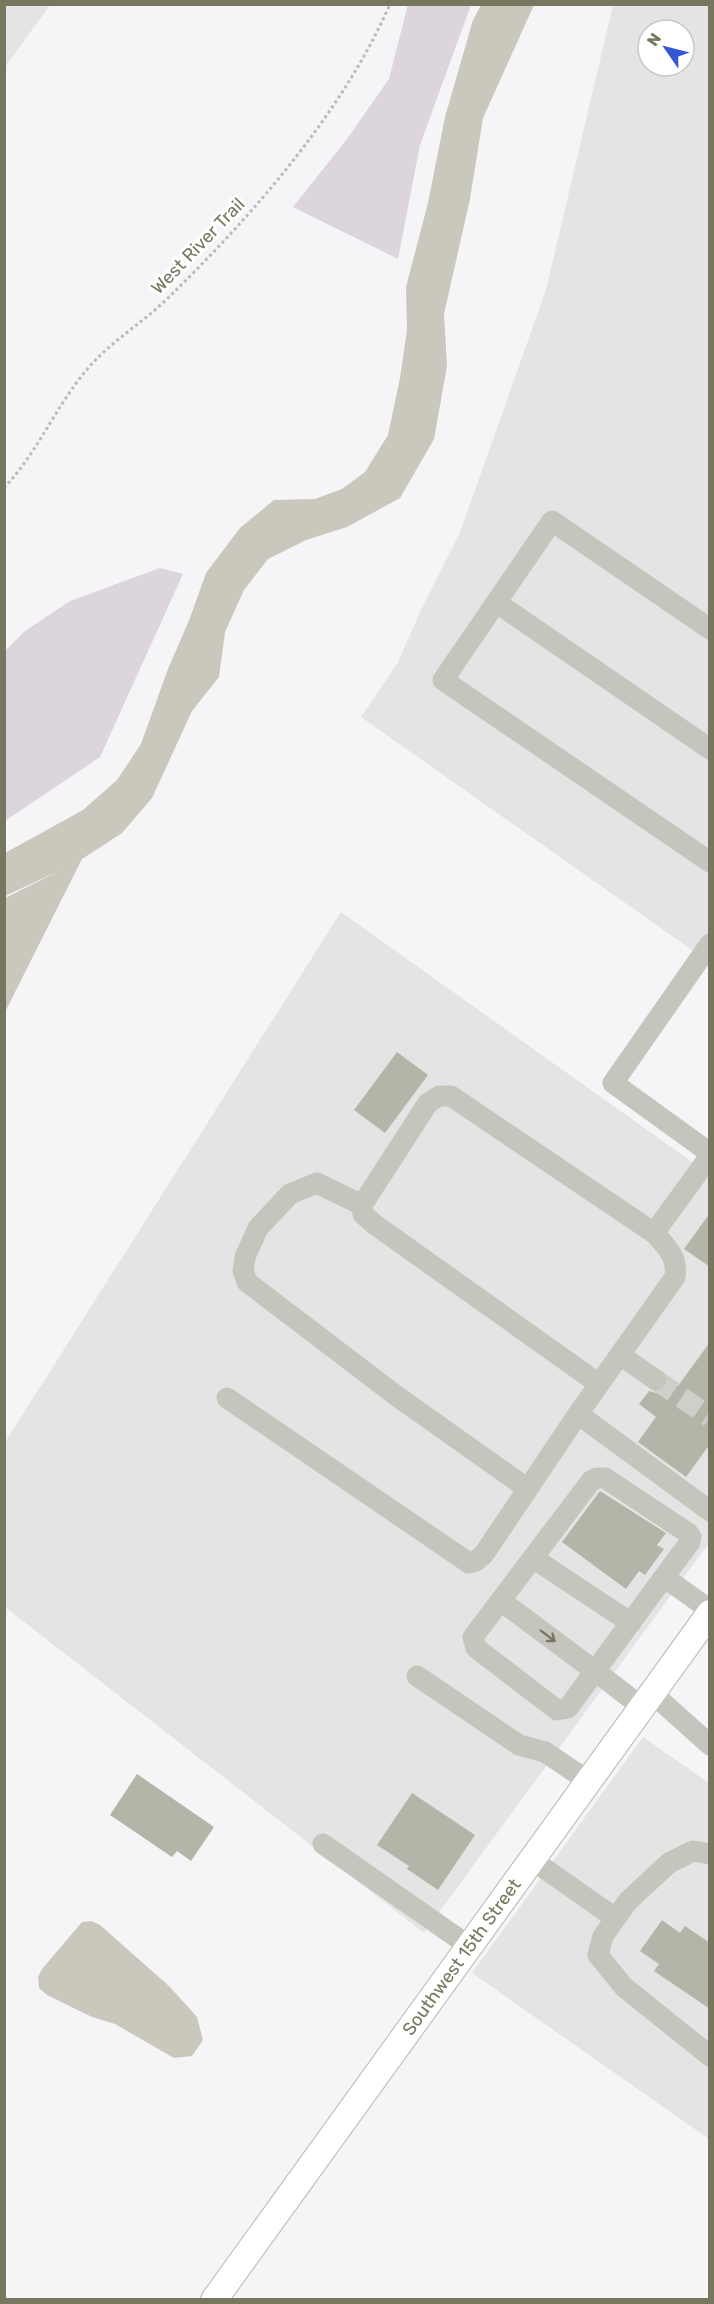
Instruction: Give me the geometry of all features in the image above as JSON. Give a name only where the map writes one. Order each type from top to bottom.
[{"type":"main road","name":"Southwest 15th Street","points":[[214,2300],[710,1611]]},
{"type":"lane","points":[[710,629],[552,521],[443,680],[710,862]]},
{"type":"lane","points":[[496,603],[710,749]]},
{"type":"lane","points":[[654,1233],[710,1154],[613,1083],[710,945]]},
{"type":"lane","points":[[227,1398],[469,1563],[476,1561],[484,1554],[578,1414],[675,1277],[677,1267],[671,1251],[654,1233],[451,1096],[439,1096],[428,1103],[363,1205],[363,1214],[599,1384]]},
{"type":"lane","points":[[363,1205],[317,1183],[290,1194],[258,1228],[245,1257],[243,1271],[247,1282],[399,1397],[528,1489]]},
{"type":"lane","points":[[620,1355],[656,1380]]},
{"type":"lane","points":[[578,1414],[710,1511]]},
{"type":"lane","points":[[597,1478],[605,1478],[691,1537],[690,1542],[568,1708],[557,1710],[476,1648],[473,1637],[533,1558],[591,1481],[597,1478]]},
{"type":"lane","points":[[533,1558],[631,1623]]},
{"type":"lane","points":[[664,1577],[710,1611]]},
{"type":"lane","points":[[501,1601],[595,1671],[647,1700],[710,1745]]},
{"type":"lane","points":[[417,1676],[519,1745],[545,1752],[588,1781]]},
{"type":"lane","points":[[323,1844],[469,1946]]},
{"type":"lane","points":[[710,1854],[693,1851],[669,1863],[628,1900],[603,1936],[598,1955],[624,1987],[710,2056]]},
{"type":"lane","points":[[531,1859],[615,1918]]},
{"type":"path","name":"West River Trail","points":[[4,488],[34,452],[70,390],[90,366],[105,349],[166,300],[192,275],[270,188],[306,143],[358,67],[376,37],[390,4]]},
{"type":"shaded area","points":[[408,4],[471,5],[420,145],[398,259],[293,207],[347,139],[389,79]]},
{"type":"shaded area","points":[[4,5],[50,5],[5,67]]},
{"type":"shaded area","points":[[481,5],[534,5],[483,118],[470,199],[444,314],[447,366],[434,439],[400,498],[347,527],[306,540],[268,559],[244,590],[225,632],[219,677],[192,711],[152,798],[122,833],[82,859],[5,1012],[5,898],[63,869],[5,896],[5,853],[83,810],[117,780],[141,744],[206,573],[240,528],[274,500],[315,499],[342,489],[365,472],[388,435],[407,330],[406,287],[428,203],[445,117],[473,20]]},
{"type":"shaded area","points":[[613,5],[709,5],[709,962],[361,717],[397,664],[459,535],[546,290]]},
{"type":"shaded area","points":[[160,568],[183,574],[100,757],[5,821],[5,651],[25,631],[70,601]]},
{"type":"shaded area","points":[[341,912],[709,1174],[709,1543],[424,1933],[5,1607],[4,1444]]},
{"type":"shaded area","points":[[643,1737],[709,1783],[709,2139],[472,1973]]},
{"type":"shaded area","points":[[91,1921],[100,1925],[170,1987],[197,2017],[203,2040],[192,2056],[174,2058],[115,2024],[92,2017],[47,1995],[39,1988],[38,1977],[42,1969],[82,1922]]},
{"type":"building","points":[[397,1052],[428,1075],[385,1133],[354,1110]]},
{"type":"building","points":[[710,1213],[710,1267],[684,1249]]},
{"type":"building","points":[[710,1342],[710,1444],[686,1477],[638,1442],[656,1417],[639,1404],[649,1391],[656,1393],[666,1388],[668,1378],[678,1386]]},
{"type":"building","points":[[600,1491],[666,1533],[657,1545],[664,1549],[645,1575],[639,1571],[626,1589],[562,1542]]},
{"type":"building","points":[[137,1774],[214,1827],[191,1861],[177,1851],[172,1857],[110,1815]]},
{"type":"building","points":[[412,1793],[475,1835],[438,1890],[407,1869],[409,1866],[377,1845]]},
{"type":"building","points":[[662,1920],[680,1933],[685,1926],[710,1943],[710,2009],[654,1971],[659,1964],[640,1951]]},
{"type":"tunnel","points":[[656,1380],[710,1417]]}]
